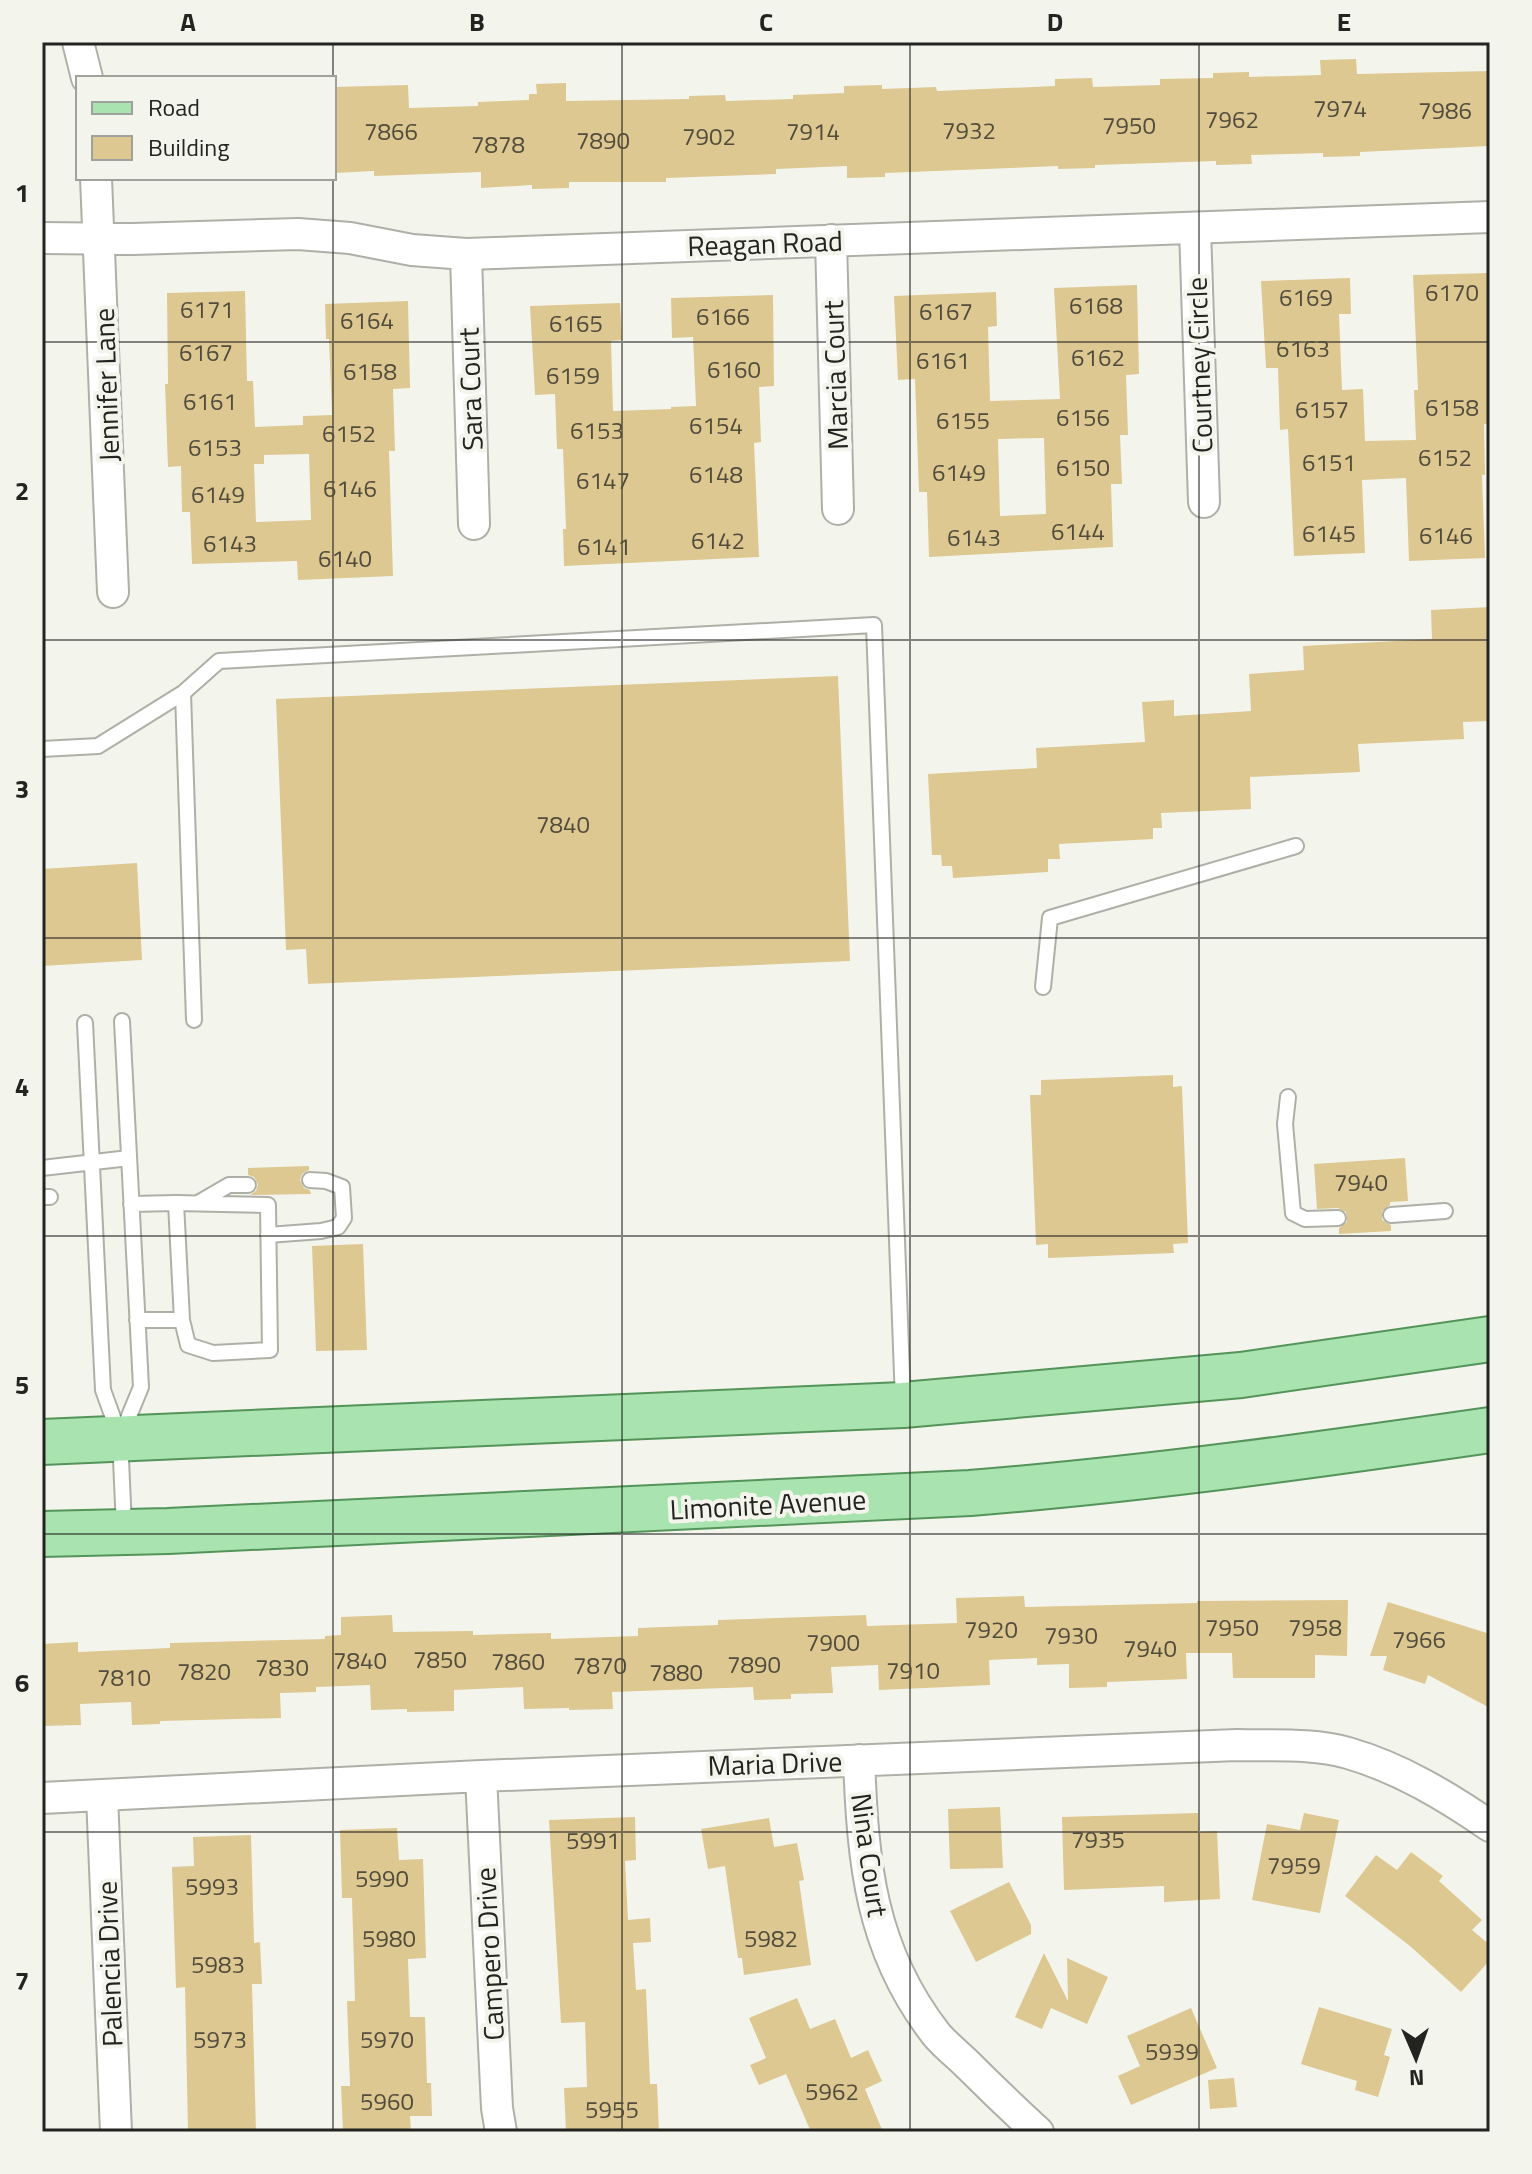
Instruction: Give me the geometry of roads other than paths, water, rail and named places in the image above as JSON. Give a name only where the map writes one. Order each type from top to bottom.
[{"type":"main road","points":[[42,1442],[903,1405],[1241,1375],[1490,1339]]},
{"type":"main road","name":"Limonite Avenue","points":[[42,1534],[970,1493],[1064,1486],[1280,1461],[1490,1430]]},
{"type":"street","points":[[78,42],[86,76]]},
{"type":"street","name":"Jennifer Lane","points":[[96,180],[113,592]]},
{"type":"street","name":"Reagan Road","points":[[42,238],[310,234],[412,250],[466,254],[1490,217]]},
{"type":"street","name":"Courtney Circle","points":[[1195,228],[1204,502]]},
{"type":"street","name":"Marcia Court","points":[[831,240],[838,509]]},
{"type":"street","name":"Sara Court","points":[[466,254],[474,524]]},
{"type":"street","name":"Maria Drive","points":[[42,1798],[859,1760],[1237,1745],[1290,1746],[1346,1752],[1405,1774],[1490,1826]]},
{"type":"street","name":"Nina Court","points":[[859,1760],[862,1837],[868,1885],[880,1930],[904,1983],[937,2034],[1038,2132]]},
{"type":"street","name":"Campero Drive","points":[[481,1776],[496,2094],[501,2132]]},
{"type":"street","name":"Palencia Drive","points":[[102,1796],[116,2132]]},
{"type":"lane","points":[[42,749],[98,746],[183,693],[219,661],[874,625],[903,1405]]},
{"type":"lane","points":[[183,693],[194,1020]]},
{"type":"lane","points":[[1043,987],[1050,918],[1296,846]]},
{"type":"lane","points":[[120,1437],[141,1387],[122,1021]]},
{"type":"lane","points":[[85,1023],[103,1390],[120,1437],[125,1532]]},
{"type":"lane","points":[[1288,1097],[1285,1124],[1293,1213],[1305,1219],[1338,1218]]},
{"type":"lane","points":[[42,1168],[129,1158]]},
{"type":"lane","points":[[268,1235],[338,1227],[344,1218],[342,1187],[310,1180]]},
{"type":"lane","points":[[197,1204],[229,1185],[248,1185]]},
{"type":"lane","points":[[131,1204],[176,1203],[268,1205],[270,1350],[213,1353],[188,1345],[182,1320],[176,1203]]},
{"type":"lane","points":[[1391,1215],[1445,1211]]},
{"type":"lane","points":[[137,1320],[182,1320]]}]
